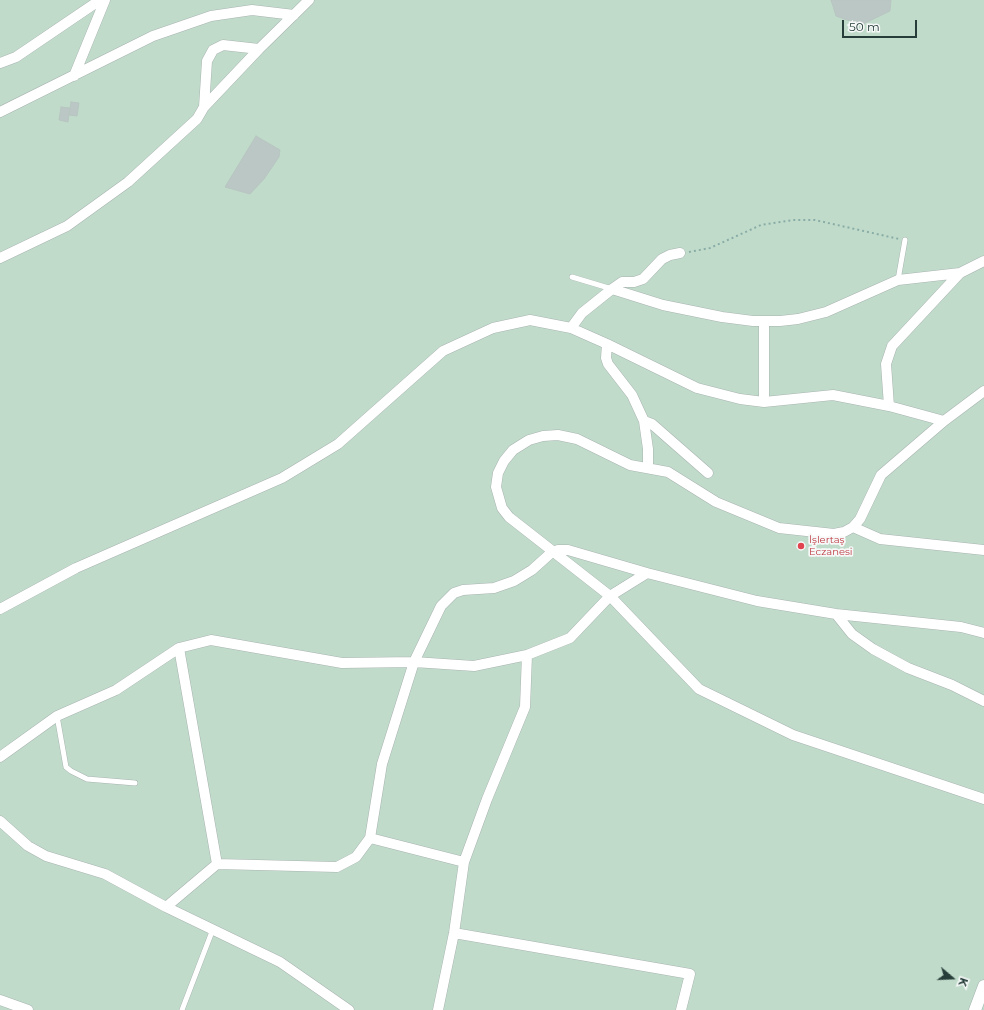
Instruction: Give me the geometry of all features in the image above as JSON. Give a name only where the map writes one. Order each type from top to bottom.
[{"type":"street","points":[[0,63],[16,57],[100,0]]},
{"type":"street","points":[[74,76],[105,0]]},
{"type":"street","points":[[0,258],[67,226],[128,182],[197,119],[204,107],[259,48],[309,0]]},
{"type":"street","points":[[0,112],[153,36],[211,16],[252,10],[294,15]]},
{"type":"street","points":[[204,107],[207,61],[213,50],[223,45],[259,48]]},
{"type":"street","points":[[571,328],[582,313],[622,282],[634,282],[643,279],[662,259],[670,255],[680,253]]},
{"type":"street","points":[[612,289],[663,305],[722,317],[764,321],[792,320],[811,317],[826,312],[898,280],[960,273],[984,261]]},
{"type":"street","points":[[890,406],[886,364],[892,346],[960,273]]},
{"type":"street","points":[[0,609],[76,568],[282,478],[338,444],[443,351],[493,328],[530,320],[571,328],[697,388],[740,399],[764,402],[833,395],[890,406],[944,421]]},
{"type":"street","points":[[764,321],[764,402]]},
{"type":"street","points":[[607,344],[606,358],[608,364],[632,395],[644,421],[648,449],[648,468]]},
{"type":"street","points":[[982,396],[944,421],[881,475],[860,519],[853,527],[844,532],[834,534],[779,528],[716,502],[668,472],[630,465],[577,439],[558,436],[543,436],[528,440],[513,450],[504,461],[498,474],[496,487],[502,508],[509,517],[610,596],[699,689],[794,735],[984,799]]},
{"type":"street","points":[[644,421],[652,424],[708,473]]},
{"type":"street","points":[[853,527],[880,539],[984,550]]},
{"type":"street","points":[[166,907],[217,864],[337,867],[356,857],[370,838],[382,764],[414,662],[441,606],[454,593],[463,590],[494,588],[514,581],[532,570],[552,552],[568,550],[647,573],[757,601],[836,614],[961,627],[984,633]]},
{"type":"street","points":[[0,757],[57,716],[116,690],[179,648],[211,640],[342,662],[414,662],[474,666],[527,655],[570,638],[610,596],[647,573]]},
{"type":"street","points":[[836,614],[852,634],[873,649],[908,668],[952,685],[984,701]]},
{"type":"street","points":[[179,648],[217,864]]},
{"type":"street","points":[[438,1010],[454,933],[464,862],[487,799],[525,707],[527,655]]},
{"type":"street","points":[[0,821],[28,846],[46,856],[106,874],[166,907],[280,962],[349,1010]]},
{"type":"street","points":[[370,838],[464,862]]},
{"type":"street","points":[[454,933],[690,974],[681,1010]]},
{"type":"street","points":[[974,1010],[984,986]]},
{"type":"street","points":[[0,1000],[28,1010]]},
{"type":"lane","points":[[898,280],[905,240]]},
{"type":"lane","points":[[572,277],[612,289]]},
{"type":"lane","points":[[57,716],[66,767],[87,779],[135,783]]},
{"type":"lane","points":[[182,1010],[213,929]]},
{"type":"path","points":[[680,253],[710,248],[761,225],[793,220],[815,220],[848,226],[905,240]]},
{"type":"green space","points":[[0,0],[984,0],[984,1010],[0,1010]]},
{"type":"building","points":[[831,0],[891,0],[890,11],[861,25],[836,16]]},
{"type":"building","points":[[71,102],[79,103],[77,116],[69,115]]},
{"type":"building","points":[[61,107],[70,108],[68,122],[59,120]]},
{"type":"building","points":[[256,136],[280,150],[279,157],[264,179],[250,194],[225,187]]},
{"type":"place","name":"İşlertaş Eczanesi","points":[[801,546]]}]
